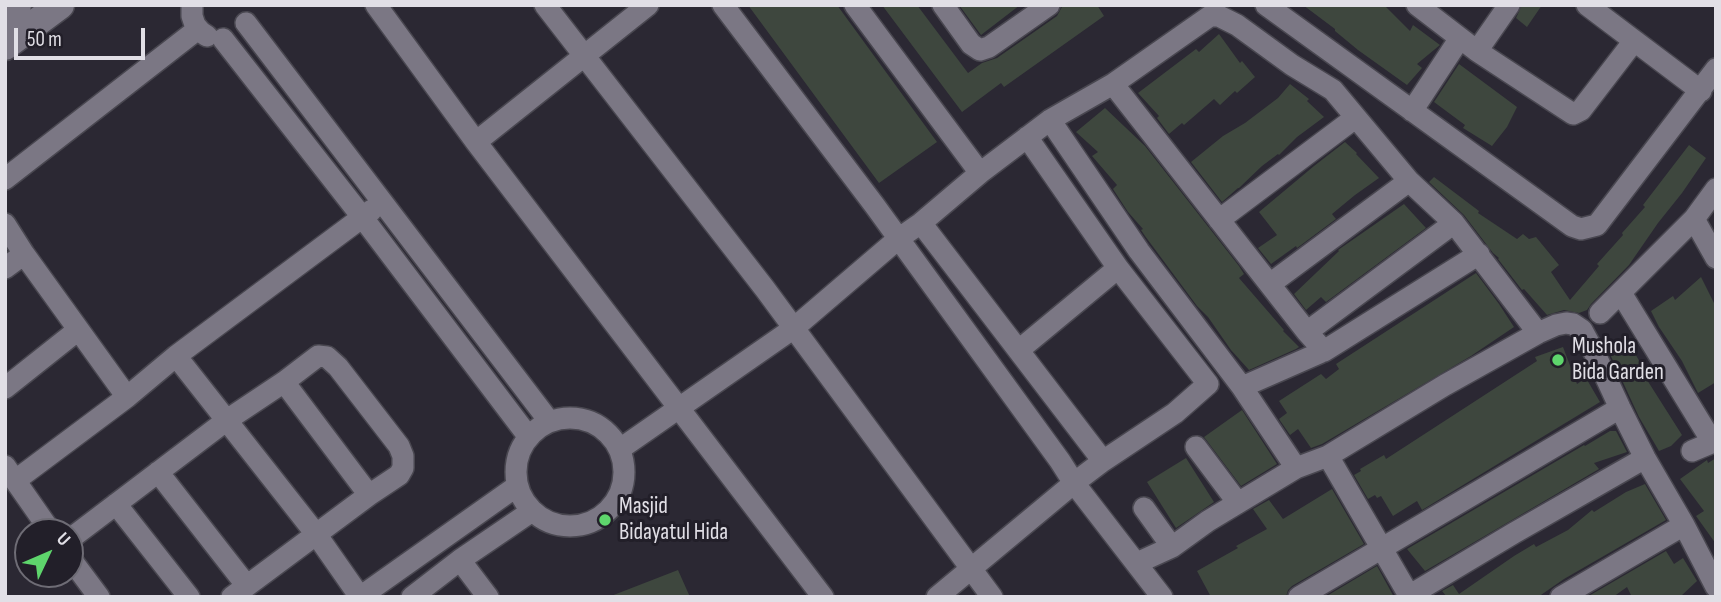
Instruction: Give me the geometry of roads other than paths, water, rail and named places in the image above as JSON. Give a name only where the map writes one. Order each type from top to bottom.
[{"type":"main road","points":[[5,14],[17,5]]},
{"type":"main road","points":[[5,46],[51,8]]},
{"type":"street","points":[[192,5],[195,25],[209,37],[223,39],[237,34],[247,14],[382,203],[549,421]]},
{"type":"street","points":[[376,5],[475,142],[823,597]]},
{"type":"street","points":[[545,5],[794,327],[992,597]]},
{"type":"street","points":[[475,142],[648,5]]},
{"type":"street","points":[[723,5],[875,206],[1074,484],[1163,597]]},
{"type":"street","points":[[855,5],[980,173]]},
{"type":"street","points":[[943,5],[971,44],[980,50],[989,47],[1049,5]]},
{"type":"street","points":[[1266,5],[1572,226],[1581,229],[1597,225],[1716,69]]},
{"type":"street","points":[[1417,5],[1443,13],[1460,38],[1573,114],[1581,110],[1634,41]]},
{"type":"street","points":[[1477,51],[1508,5]]},
{"type":"street","points":[[1587,5],[1700,91]]},
{"type":"street","points":[[620,449],[794,327],[898,239],[1050,120],[1113,84],[1210,16],[1219,16],[1237,25],[1292,65],[1333,90],[1409,181],[1454,223],[1538,333]]},
{"type":"street","points":[[5,179],[198,29]]},
{"type":"street","points":[[1412,111],[1460,38]]},
{"type":"street","points":[[223,39],[528,436]]},
{"type":"street","points":[[1113,84],[1324,351]]},
{"type":"street","points":[[1219,220],[1355,118]]},
{"type":"street","points":[[1050,120],[1139,251],[1242,387],[1296,468]]},
{"type":"street","points":[[937,597],[1103,461],[1175,413],[1208,384],[1118,268],[1027,137]]},
{"type":"street","points":[[1270,284],[1409,181]]},
{"type":"street","points":[[1600,313],[1694,219],[1716,189]]},
{"type":"street","points":[[42,518],[11,473],[127,397],[176,356],[382,203]]},
{"type":"street","points":[[1694,219],[1716,258]]},
{"type":"street","points":[[921,223],[1103,461]]},
{"type":"street","points":[[1307,332],[1454,223]]},
{"type":"street","points":[[5,224],[127,397]]},
{"type":"street","points":[[5,268],[24,254]]},
{"type":"street","points":[[1242,387],[1324,351],[1479,254]]},
{"type":"street","points":[[1019,350],[1118,268]]},
{"type":"street","points":[[1621,293],[1714,442],[1692,451]]},
{"type":"street","points":[[1137,563],[1172,547],[1208,521],[1296,468],[1328,456],[1445,385],[1538,333],[1566,323],[1582,330],[1645,458],[1716,587]]},
{"type":"street","points":[[5,388],[78,330]]},
{"type":"street","points":[[176,356],[316,534],[360,597],[517,486]]},
{"type":"street","points":[[84,529],[116,504],[158,472],[227,420],[318,356],[327,358],[338,367],[399,446],[403,468],[399,475],[240,591],[158,472]]},
{"type":"street","points":[[284,382],[369,495]]},
{"type":"street","points":[[1299,597],[1619,408]]},
{"type":"street","points":[[565,417],[590,421],[611,435],[620,449],[624,465],[620,496],[611,509],[584,525],[568,526],[553,524],[532,511],[517,486],[516,464],[520,449],[528,436],[537,427],[565,417]]},
{"type":"street","points":[[1196,447],[1238,503]]},
{"type":"street","points":[[1328,456],[1409,596],[1645,458]]},
{"type":"street","points":[[116,504],[190,597]]},
{"type":"street","points":[[1144,508],[1172,547]]},
{"type":"street","points":[[412,597],[532,511]]},
{"type":"street","points":[[1561,597],[1684,525]]},
{"type":"street","points":[[460,561],[488,597]]},
{"type":"street","points":[[84,577],[99,597]]},
{"type":"place","name":"Mushola Bida Garden","points":[[1558,360]]},
{"type":"place","name":"Masjid Bidayatul Hida","points":[[605,520]]}]
